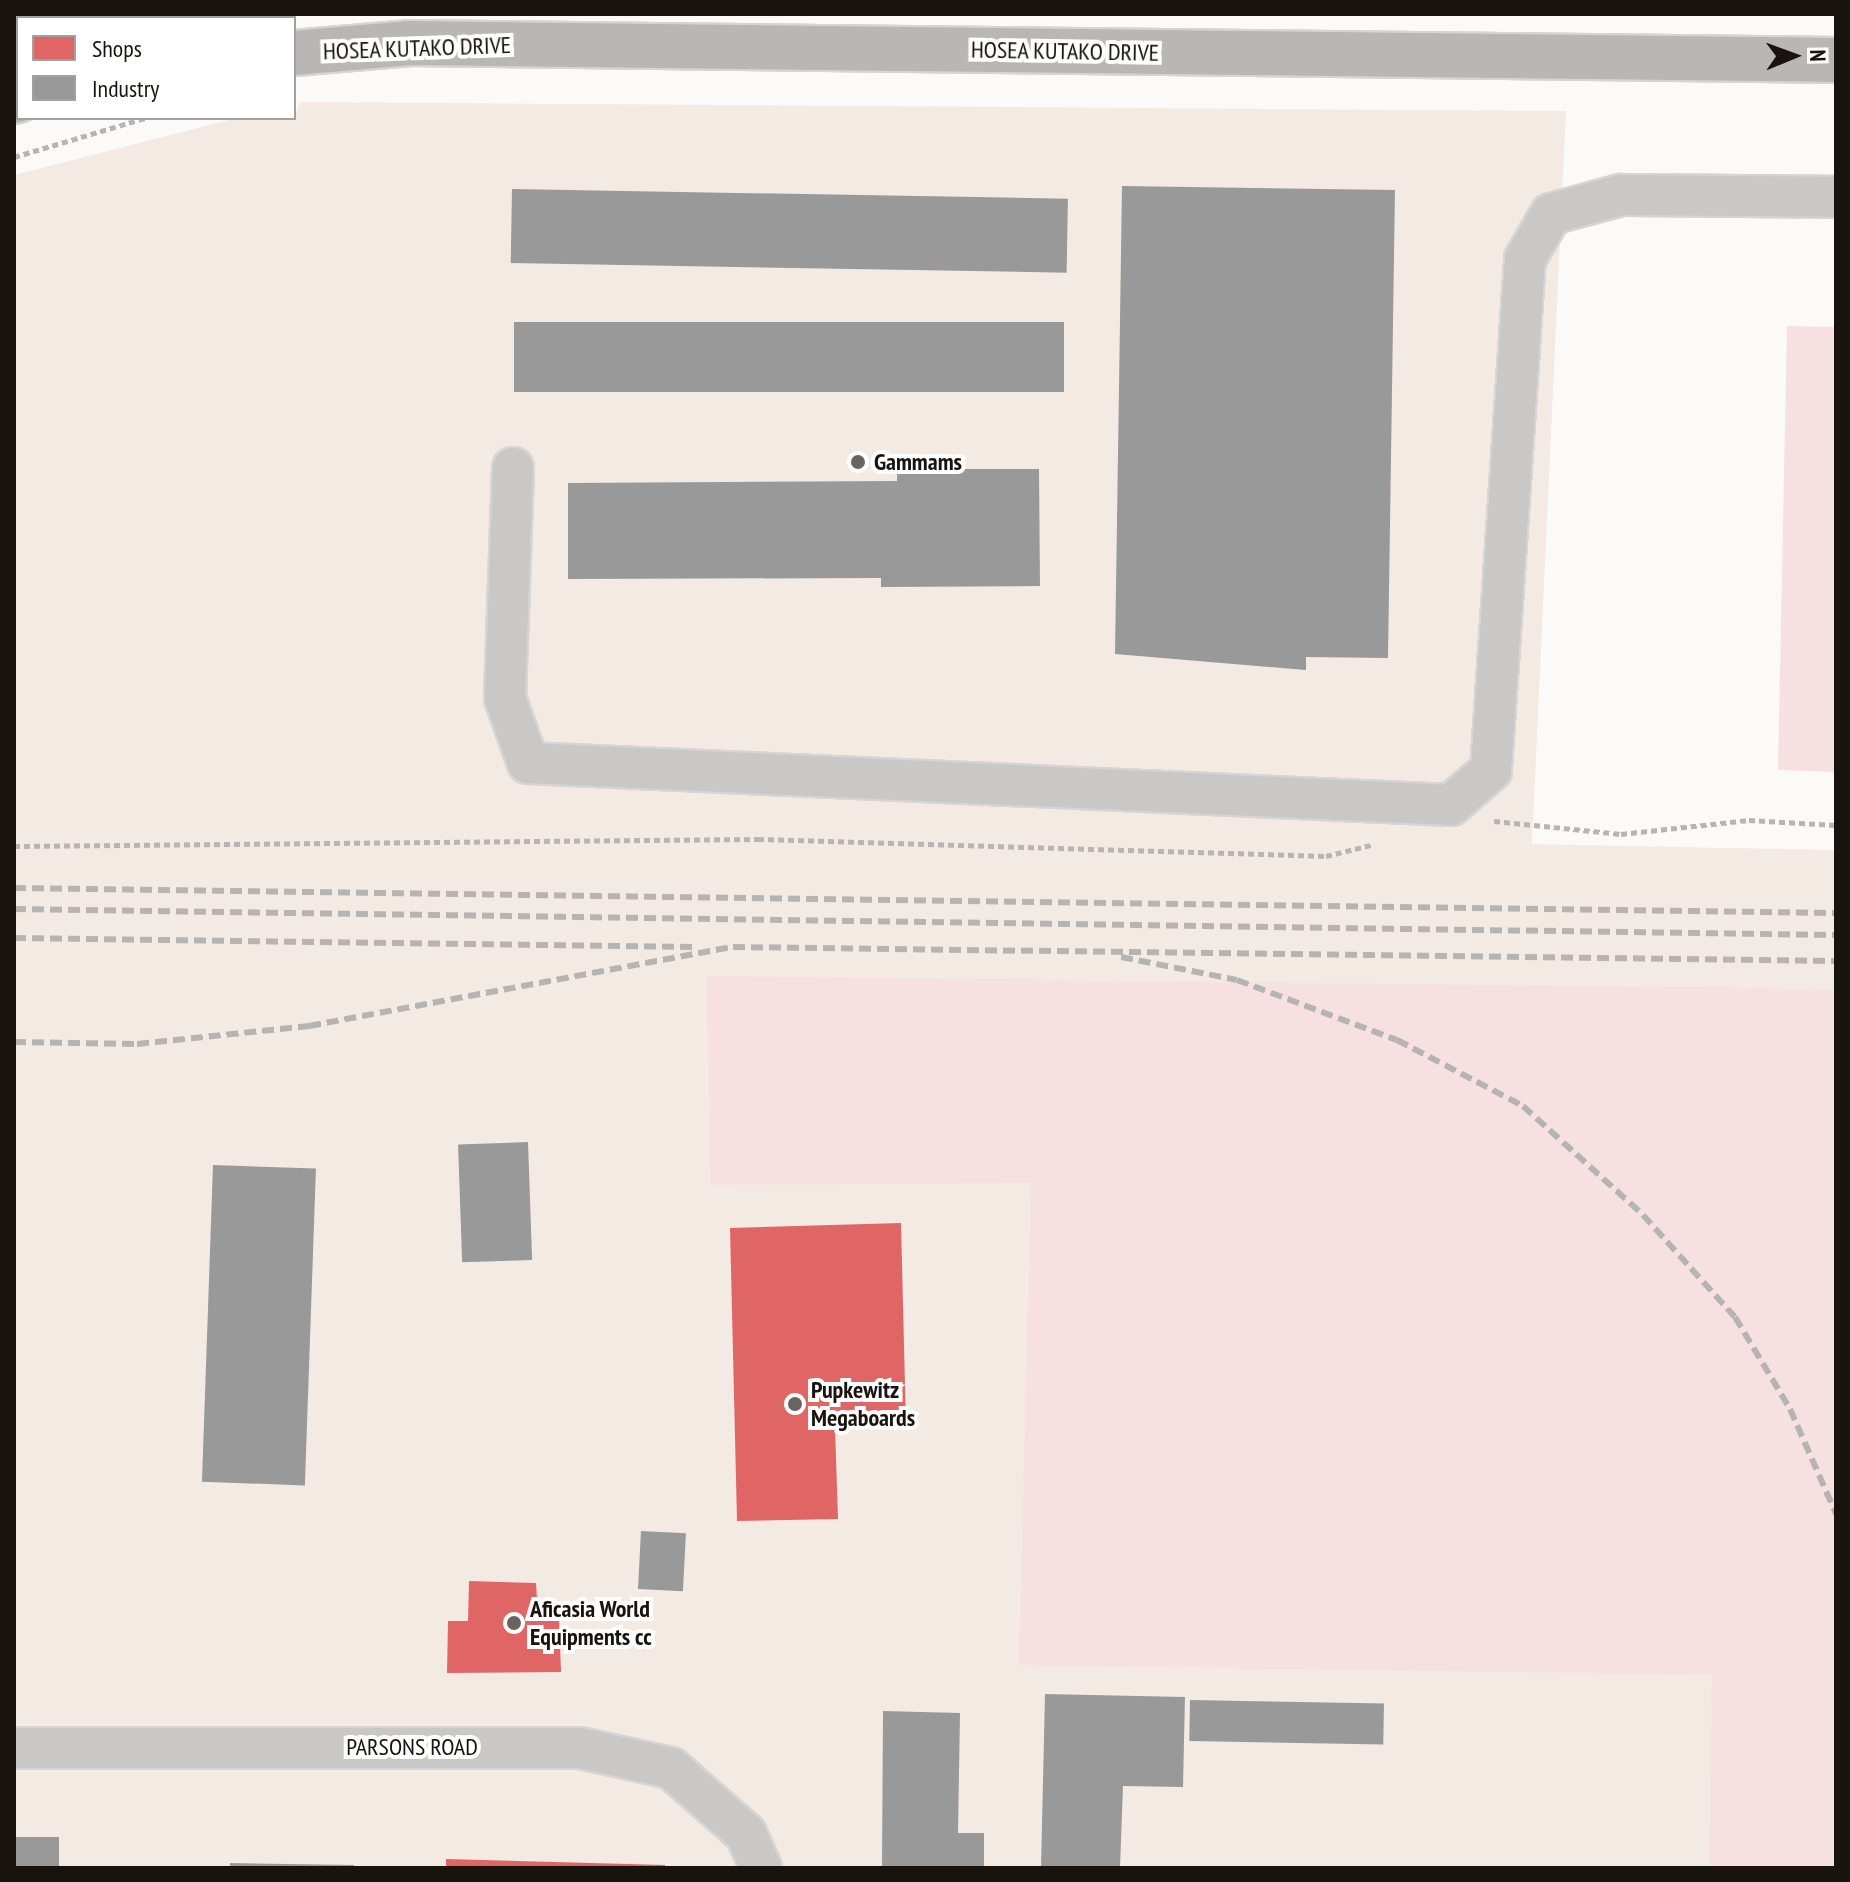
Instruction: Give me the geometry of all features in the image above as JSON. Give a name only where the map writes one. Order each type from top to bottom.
[{"type":"main road","name":"HOSEA KUTAKO DRIVE","points":[[296,53],[411,43],[1836,60]]},
{"type":"street","points":[[513,468],[505,698],[528,763],[1451,805],[1491,770],[1525,259],[1551,214],[1621,195],[1836,197]]},
{"type":"street","name":"PARSONS ROAD","points":[[14,1748],[580,1748],[671,1768],[746,1834],[761,1868]]},
{"type":"path","points":[[14,157],[138,120]]},
{"type":"path","points":[[1478,820],[1621,834],[1749,820],[1836,825]]},
{"type":"path","points":[[14,846],[758,839],[1326,856],[1393,840]]},
{"type":"shaded area","points":[[300,102],[1566,111],[1532,844],[1836,850],[1836,1868],[14,1868],[14,175],[229,120],[296,120]]},
{"type":"shaded area","points":[[1787,326],[1836,327],[1836,772],[1778,770]]},
{"type":"shaded area","points":[[707,976],[1836,989],[1836,1868],[1709,1868],[1712,1675],[1019,1665],[1031,1183],[710,1185]]},
{"type":"building: Shops","points":[[901,1223],[906,1426],[835,1428],[838,1519],[737,1521],[730,1228]]},
{"type":"building: Shops","points":[[469,1581],[536,1583],[538,1616],[559,1617],[561,1672],[447,1673],[448,1621],[468,1621]]},
{"type":"building: Shops","points":[[446,1859],[665,1865],[665,1868],[446,1868]]},
{"type":"building: Industry","points":[[1122,186],[1395,190],[1388,658],[1306,657],[1306,670],[1115,654]]},
{"type":"building: Industry","points":[[512,189],[1068,199],[1067,273],[511,263]]},
{"type":"building: Industry","points":[[514,322],[1064,322],[1064,392],[514,392]]},
{"type":"building: Industry","points":[[897,469],[1039,469],[1040,586],[881,587],[881,578],[568,579],[568,483],[897,481]]},
{"type":"building: Industry","points":[[528,1142],[532,1260],[462,1262],[458,1144]]},
{"type":"building: Industry","points":[[213,1165],[316,1169],[305,1485],[202,1482]]},
{"type":"building: Industry","points":[[641,1531],[686,1533],[683,1591],[638,1589]]},
{"type":"building: Industry","points":[[1045,1694],[1185,1697],[1183,1787],[1123,1786],[1120,1868],[1041,1868]]},
{"type":"building: Industry","points":[[1190,1700],[1384,1703],[1383,1744],[1189,1741]]},
{"type":"building: Industry","points":[[883,1711],[960,1713],[958,1833],[984,1833],[984,1868],[882,1868]]},
{"type":"building: Industry","points":[[14,1837],[59,1837],[59,1868],[14,1868]]},
{"type":"building: Industry","points":[[230,1863],[354,1865],[354,1868],[230,1868]]},
{"type":"railway","points":[[14,888],[1836,913]]},
{"type":"railway","points":[[14,909],[1836,935]]},
{"type":"railway","points":[[14,938],[693,947]]},
{"type":"railway","points":[[14,1042],[137,1044],[309,1026],[733,947],[1836,961]]},
{"type":"railway","points":[[1121,957],[1237,980],[1397,1040],[1523,1106],[1643,1215],[1735,1317],[1790,1409],[1836,1514]]},
{"type":"place","name":"Gammams","points":[[858,462]]},
{"type":"place","name":"Pupkewitz Megaboards","points":[[795,1404]]},
{"type":"place","name":"Aficasia World Equipments cc","points":[[514,1623]]}]
